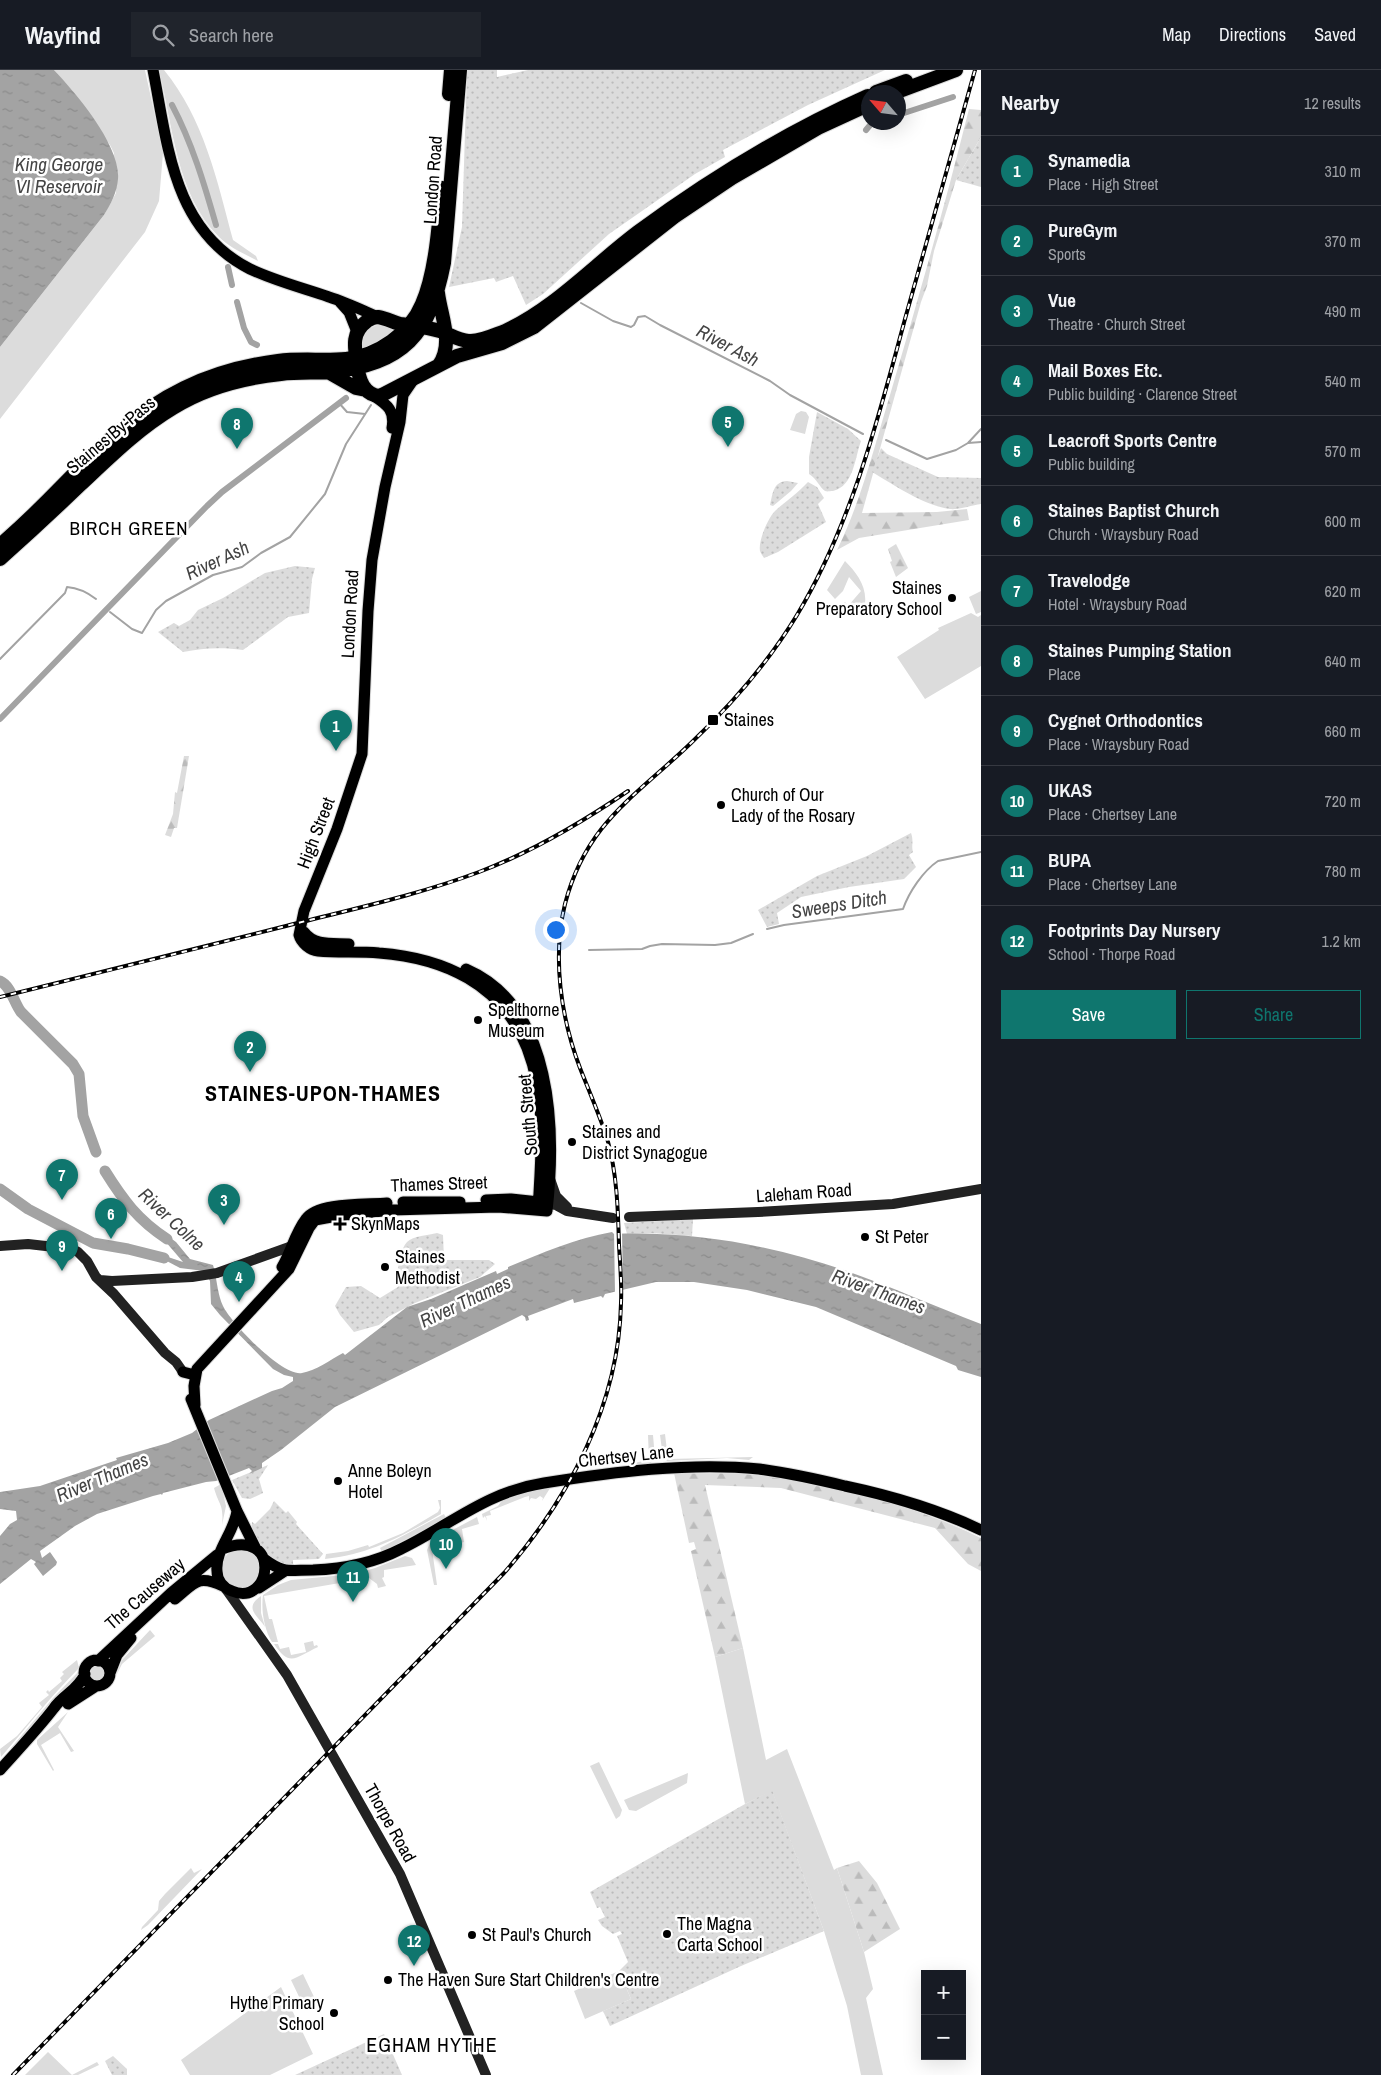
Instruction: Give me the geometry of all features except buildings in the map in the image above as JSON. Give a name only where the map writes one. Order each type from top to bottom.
[{"type":"highway","points":[[410,327],[426,294],[437,233],[451,70]]},
{"type":"highway","name":"London Road","points":[[438,292],[446,244],[460,70]]},
{"type":"highway","points":[[899,85],[944,71]]},
{"type":"highway","points":[[906,88],[944,71]]},
{"type":"highway","points":[[785,142],[821,118],[861,99]]},
{"type":"highway","points":[[766,152],[732,178],[674,217],[534,327],[502,343],[457,356],[380,396],[356,388],[329,366],[356,337],[364,324],[378,317],[396,317],[410,327],[446,333],[463,340],[474,341],[519,324],[545,307],[619,247],[672,208],[766,152],[861,108]]},
{"type":"highway","points":[[410,327],[438,292]]},
{"type":"highway","points":[[438,292],[446,333],[446,349],[439,365]]},
{"type":"highway","name":"Staines By-Pass","points":[[0,560],[116,451],[149,424],[175,407],[203,393],[245,380],[357,363],[394,354],[410,327]]},
{"type":"highway","points":[[356,337],[357,363],[370,393]]},
{"type":"highway","name":"Staines By-Pass","points":[[0,545],[104,445],[137,416],[168,396],[208,378],[243,367],[280,361],[329,366]]},
{"type":"main road","points":[[153,70],[178,182],[190,213],[209,238],[240,264],[277,280],[339,301],[378,317]]},
{"type":"main road","points":[[339,301],[349,312],[356,337]]},
{"type":"main road","name":"London Road","points":[[362,754],[372,560],[387,477],[400,422],[403,396],[414,379]]},
{"type":"main road","name":"London Road","points":[[370,393],[390,407],[394,419],[387,477]]},
{"type":"main road","name":"High Street","points":[[306,940],[301,924],[307,903],[337,829],[362,754]]},
{"type":"main road","name":"South Street","points":[[306,940],[323,943],[403,948],[431,955],[483,977],[499,991],[526,1028],[541,1063],[546,1082],[549,1108],[550,1176],[543,1206]]},
{"type":"main road","name":"South Street","points":[[306,940],[316,951],[379,952],[416,958],[438,965],[470,979],[487,990],[500,1003],[515,1025],[526,1047],[534,1072],[540,1122],[543,1206]]},
{"type":"main road","points":[[550,1176],[556,1196],[570,1211]]},
{"type":"main road","name":"Laleham Road","points":[[629,1217],[893,1204],[981,1189]]},
{"type":"main road","name":"Thames Street","points":[[294,1250],[314,1217],[392,1210],[543,1206],[613,1218]]},
{"type":"main road","points":[[0,1246],[28,1244],[75,1250],[84,1257],[94,1273],[165,1353],[174,1367],[188,1374]]},
{"type":"main road","points":[[100,1280],[112,1281],[212,1274],[294,1250]]},
{"type":"main road","points":[[188,1374],[201,1363],[232,1325],[289,1269],[294,1250]]},
{"type":"main road","points":[[188,1374],[195,1405],[237,1510],[256,1549],[264,1559],[285,1571]]},
{"type":"main road","name":"Chertsey Lane","points":[[253,1590],[285,1571],[347,1567],[383,1557],[413,1543],[476,1506],[515,1489],[543,1483],[660,1469],[757,1469],[810,1477],[908,1501],[981,1530]]},
{"type":"main road","points":[[237,1510],[236,1522],[220,1552],[216,1571],[225,1587],[240,1593],[253,1590]]},
{"type":"main road","points":[[220,1552],[239,1544],[245,1544],[256,1549]]},
{"type":"main road","name":"The Causeway","points":[[98,1661],[167,1596],[220,1552]]},
{"type":"main road","points":[[244,1612],[244,1602],[261,1583],[266,1572],[264,1559]]},
{"type":"main road","name":"The Causeway","points":[[110,1672],[117,1655],[128,1641],[195,1583],[208,1580],[225,1587]]},
{"type":"main road","name":"Thorpe Road","points":[[225,1587],[273,1654],[302,1699],[400,1874],[486,2075]]},
{"type":"main road","points":[[0,1770],[47,1719],[54,1707],[77,1688],[90,1664],[98,1661],[106,1664],[110,1672],[108,1680],[104,1684],[96,1686],[47,1719]]},
{"type":"main road","points":[[85,1674],[87,1681],[96,1686]]},
{"type":"green space","points":[[54,70],[145,70],[163,153],[159,201],[145,232],[0,419],[0,347],[104,215],[116,193],[114,153],[110,145],[72,90]]},
{"type":"green space","points":[[159,70],[164,70],[178,89],[199,130],[215,173],[233,240],[256,256],[258,261],[223,241],[205,220],[193,201],[178,158]]},
{"type":"green space","points":[[467,70],[497,70],[497,77],[528,70],[885,70],[808,105],[723,150],[725,157],[695,174],[609,234],[543,294],[526,305],[513,276],[496,282],[494,278],[449,287],[462,227]]},
{"type":"green space","points":[[969,109],[981,110],[981,137],[956,180],[934,251],[927,286],[862,513],[937,512],[967,509],[969,520],[859,538],[837,550],[853,513],[873,454],[911,324]]},
{"type":"green space","points":[[981,137],[981,187],[956,180]]},
{"type":"green space","points":[[382,324],[398,330],[389,337],[360,350],[366,332],[372,327]]},
{"type":"green space","points":[[801,411],[806,412],[809,417],[805,434],[790,430],[796,414]]},
{"type":"green space","points":[[817,412],[848,429],[861,441],[850,477],[840,488],[833,491],[825,491],[809,474],[809,457]]},
{"type":"green space","points":[[881,448],[887,454],[938,477],[981,478],[981,504],[950,509],[930,504],[900,489],[872,472]]},
{"type":"green space","points":[[787,481],[798,483],[773,506],[770,505],[776,486]]},
{"type":"green space","points":[[808,482],[817,487],[824,498],[818,504],[826,522],[778,552],[764,558],[760,547],[769,519],[775,511]]},
{"type":"green space","points":[[896,544],[908,568],[896,577],[890,562],[892,561],[888,549]]},
{"type":"green space","points":[[845,561],[860,580],[865,597],[865,603],[848,614],[842,605],[845,602],[848,606],[861,591],[849,577],[843,591],[835,599],[827,590]]},
{"type":"green space","points":[[295,566],[315,568],[312,579],[309,613],[288,617],[243,650],[213,648],[183,652],[158,632],[174,623],[179,626],[190,620],[198,610],[223,598],[265,573]]},
{"type":"green space","points":[[981,591],[981,612],[976,614],[969,597]]},
{"type":"green space","points":[[971,613],[978,617],[981,615],[981,666],[925,699],[897,657],[939,630],[938,628]]},
{"type":"green space","points":[[184,756],[189,756],[177,828],[174,828],[171,837],[165,835],[173,814],[175,792],[177,793]]},
{"type":"green space","points":[[911,833],[913,852],[909,855],[916,867],[904,879],[849,887],[801,897],[777,913],[779,924],[767,927],[758,910],[817,876],[867,856]]},
{"type":"green space","points":[[693,1219],[692,1236],[651,1233],[627,1234],[624,1223]]},
{"type":"green space","points":[[437,1233],[443,1235],[444,1260],[489,1260],[495,1264],[480,1277],[415,1303],[388,1317],[379,1325],[354,1332],[335,1306],[346,1287],[361,1286],[380,1298],[398,1287],[400,1257],[407,1242],[417,1237]]},
{"type":"green space","points":[[665,1434],[668,1459],[753,1457],[749,1460],[727,1458],[667,1461],[663,1457],[660,1435]]},
{"type":"green space","points":[[648,1435],[653,1435],[655,1458],[650,1464],[635,1465],[633,1463],[649,1460]]},
{"type":"green space","points":[[268,1465],[259,1479],[263,1493],[250,1499],[242,1498],[232,1480]]},
{"type":"green space","points":[[674,1473],[765,1476],[820,1485],[876,1498],[930,1516],[981,1538],[981,1571],[968,1564],[935,1528],[781,1488],[705,1485],[743,1648],[715,1657],[691,1551],[696,1549],[694,1542],[689,1543]]},
{"type":"green space","points":[[221,1484],[226,1506],[222,1525],[222,1509],[214,1488]]},
{"type":"green space","points":[[552,1485],[542,1501],[543,1498],[540,1496],[536,1499],[531,1498],[529,1501],[529,1496],[525,1497],[490,1511],[491,1515],[486,1516],[487,1521],[485,1516],[483,1518],[482,1514],[498,1506],[503,1499]]},
{"type":"green space","points":[[438,1500],[441,1500],[441,1514],[413,1530],[386,1543],[357,1553],[325,1559],[326,1554],[348,1551],[368,1545],[369,1547],[403,1533],[438,1512],[440,1508]]},
{"type":"green space","points":[[274,1501],[286,1513],[288,1511],[297,1522],[296,1524],[323,1554],[319,1559],[293,1560],[293,1565],[287,1565],[273,1560],[264,1551],[257,1541],[252,1522],[255,1524],[270,1509]]},
{"type":"green space","points":[[444,1514],[446,1518],[382,1552],[380,1548]]},
{"type":"green space","points":[[477,1517],[479,1524],[462,1529],[464,1542],[447,1547],[446,1542],[434,1545],[432,1541]]},
{"type":"green space","points":[[431,1541],[433,1546],[438,1546],[439,1548],[432,1549],[437,1585],[434,1585],[427,1550]]},
{"type":"green space","points":[[241,1549],[255,1555],[261,1569],[255,1583],[241,1589],[227,1583],[221,1569],[227,1555]]},
{"type":"green space","points":[[405,1556],[412,1558],[416,1565],[384,1570],[384,1577],[382,1578],[386,1586],[378,1588],[377,1584],[369,1578],[264,1596],[269,1619],[272,1619],[278,1642],[272,1642],[264,1619],[263,1595],[278,1585],[291,1580],[354,1574]]},
{"type":"green space","points":[[261,1596],[261,1613],[265,1627],[253,1609],[253,1605]]},
{"type":"green space","points":[[150,1630],[155,1636],[122,1664],[116,1676],[122,1660]]},
{"type":"green space","points":[[313,1641],[314,1646],[317,1645],[318,1647],[294,1658],[285,1656],[274,1644],[278,1644],[280,1649],[289,1647],[291,1655],[306,1652],[304,1643]]},
{"type":"green space","points":[[743,1648],[766,1760],[787,1749],[834,1870],[837,1868],[864,1952],[873,1989],[866,1998],[883,2075],[861,2075],[847,2006],[824,1931],[772,1791],[745,1804],[715,1657]]},
{"type":"green space","points":[[77,1660],[79,1668],[1,1757],[0,1749],[17,1736],[42,1707],[39,1703],[49,1695],[46,1692],[48,1690],[49,1692],[62,1681],[60,1678],[64,1674],[62,1672]]},
{"type":"green space","points":[[94,1665],[100,1665],[105,1670],[103,1679],[94,1681],[89,1676],[89,1670]]},
{"type":"green space","points":[[81,1669],[79,1677],[13,1749],[11,1748],[53,1698]]},
{"type":"green space","points":[[68,1712],[58,1727],[74,1751],[71,1752],[60,1733],[41,1745],[53,1771],[37,1744],[37,1740]]},
{"type":"green space","points":[[599,1762],[622,1810],[620,1816],[616,1819],[590,1766]]},
{"type":"green space","points":[[688,1773],[687,1783],[636,1811],[629,1810],[624,1800]]},
{"type":"green space","points":[[772,1790],[824,1931],[741,1966],[610,2026],[603,2011],[631,1999],[619,1971],[628,1962],[617,1936],[622,1934],[620,1931],[613,1934],[602,1926],[598,1920],[605,1917],[600,1907],[597,1908],[590,1892]]},
{"type":"green space","points":[[859,1861],[877,1883],[900,1929],[864,1952],[837,1868]]},
{"type":"green space","points":[[191,1868],[194,1873],[202,1869],[141,1930],[158,1910],[159,1901]]},
{"type":"green space","points":[[619,1971],[631,1999],[585,2019],[574,1991]]},
{"type":"green space","points":[[303,1974],[315,1999],[303,2005],[291,1980]]},
{"type":"green space","points":[[281,1987],[313,2054],[270,2075],[190,2075],[181,2060]]},
{"type":"green space","points":[[384,2034],[402,2075],[295,2075]]},
{"type":"green space","points":[[48,2052],[72,2075],[25,2075]]},
{"type":"green space","points":[[113,2056],[127,2069],[127,2075],[112,2075],[105,2061]]},
{"type":"green space","points":[[97,2062],[99,2065],[78,2075],[72,2075]]},
{"type":"water","name":"King George VI Reservoir","points":[[0,70],[54,70],[85,106],[105,136],[117,166],[118,179],[113,198],[104,215],[0,347]]},
{"type":"water","name":"River Thames","points":[[157,1228],[176,1242],[190,1259],[213,1265],[221,1301],[228,1314],[258,1347],[283,1367],[293,1372],[307,1372],[343,1353],[345,1355],[407,1307],[431,1299],[496,1271],[497,1274],[508,1269],[508,1267],[560,1246],[612,1232],[614,1234],[702,1237],[760,1247],[816,1261],[879,1283],[981,1324],[981,1377],[958,1370],[956,1366],[816,1307],[747,1290],[694,1282],[656,1282],[605,1294],[603,1298],[601,1296],[574,1303],[573,1299],[528,1316],[529,1320],[526,1321],[522,1315],[335,1407],[262,1463],[262,1468],[249,1474],[252,1471],[249,1468],[216,1481],[163,1493],[162,1495],[153,1496],[97,1514],[75,1526],[40,1551],[42,1558],[50,1552],[57,1562],[43,1576],[34,1564],[36,1562],[31,1559],[0,1584],[0,1536],[10,1524],[17,1520],[16,1511],[0,1509],[0,1492],[40,1486],[117,1460],[116,1458],[168,1443],[192,1433],[209,1420],[282,1388],[293,1381],[293,1377],[273,1369],[211,1304],[210,1281],[204,1271],[180,1268],[161,1258],[151,1256],[150,1251],[183,1262],[165,1241],[155,1234]]},
{"type":"pier","points":[[614,1230],[615,1232],[622,1231],[623,1291],[615,1294]]},
{"type":"waterway","points":[[906,112],[953,97]]},
{"type":"waterway","points":[[172,105],[192,149],[216,225]]},
{"type":"waterway","points":[[228,267],[232,285]]},
{"type":"waterway","points":[[237,302],[244,328],[251,342],[257,345]]},
{"type":"waterway","name":"River Ash","points":[[581,303],[613,321],[631,327],[638,317],[645,316],[770,381],[790,395],[863,434]]},
{"type":"waterway","points":[[0,719],[222,492],[346,398]]},
{"type":"waterway","points":[[339,403],[347,412],[365,414]]},
{"type":"waterway","name":"River Ash","points":[[110,612],[132,629],[142,633],[156,610],[166,601],[213,575],[242,567],[261,553],[290,537],[325,494],[346,444],[371,405]]},
{"type":"waterway","name":"River Ash","points":[[886,440],[927,459],[956,450],[968,443],[981,429]]},
{"type":"waterway","name":"River Ash","points":[[968,443],[981,442]]},
{"type":"waterway","name":"River Ash","points":[[0,659],[65,593],[67,587],[83,591],[96,599]]},
{"type":"waterway","name":"Sweeps Ditch","points":[[767,929],[903,909],[917,882],[932,865],[938,861],[981,852]]},
{"type":"waterway","name":"Sweeps Ditch","points":[[589,950],[642,949],[662,944],[715,945],[731,943],[753,934]]},
{"type":"waterway","name":"River Colne","points":[[0,981],[10,991],[21,1012],[73,1064],[79,1074],[83,1116],[96,1152]]},
{"type":"waterway","name":"River Colne","points":[[105,1171],[139,1217],[167,1239]]},
{"type":"waterway","points":[[0,1189],[28,1209],[93,1243],[164,1258]]},
{"type":"railway","points":[[13,2075],[504,1573],[549,1514],[569,1482],[586,1448],[600,1413],[611,1377],[618,1341],[621,1281],[613,1164],[604,1129],[573,1049],[563,1008],[560,987],[559,945],[565,904],[574,876],[599,832],[632,796],[706,729],[748,683],[786,633],[816,581],[848,508],[873,433],[975,70]]},
{"type":"railway","points":[[0,997],[381,902],[455,881],[499,864],[537,846],[628,791]]},
{"type":"place","name":"Leacroft Sports Centre","points":[[728,447]]},
{"type":"place","name":"Staines Pumping Station","points":[[237,449]]},
{"type":"place","name":"Staines Preparatory School","points":[[952,598]]},
{"type":"place","name":"Staines","points":[[713,720]]},
{"type":"place","name":"Synamedia","points":[[336,751]]},
{"type":"place","name":"Church of Our Lady of the Rosary","points":[[721,805]]},
{"type":"place","name":"Spelthorne Museum","points":[[478,1020]]},
{"type":"place","name":"PureGym","points":[[250,1072]]},
{"type":"place","name":"Staines and District Synagogue","points":[[572,1142]]},
{"type":"place","name":"Travelodge","points":[[62,1200]]},
{"type":"place","name":"SkynMaps","points":[[340,1224]]},
{"type":"place","name":"Vue","points":[[224,1225]]},
{"type":"place","name":"St Peter","points":[[865,1237]]},
{"type":"place","name":"Staines Baptist Church","points":[[111,1239]]},
{"type":"place","name":"Staines Methodist","points":[[385,1267]]},
{"type":"place","name":"Cygnet Orthodontics","points":[[62,1271]]},
{"type":"place","name":"Mail Boxes Etc.","points":[[239,1302]]},
{"type":"place","name":"Anne Boleyn Hotel","points":[[338,1481]]},
{"type":"place","name":"UKAS","points":[[446,1569]]},
{"type":"place","name":"BUPA","points":[[353,1602]]},
{"type":"place","name":"The Magna Carta School","points":[[667,1934]]},
{"type":"place","name":"St Paul's Church","points":[[472,1935]]},
{"type":"place","name":"Footprints Day Nursery","points":[[414,1966]]},
{"type":"place","name":"The Haven Sure Start Children's Centre","points":[[388,1980]]},
{"type":"place","name":"Hythe Primary School","points":[[334,2013]]},
{"type":"district","name":"BIRCH GREEN","points":[[129,528]]},
{"type":"district","name":"STAINES-UPON-THAMES","points":[[323,1093]]},
{"type":"district","name":"EGHAM HYTHE","points":[[432,2045]]}]
